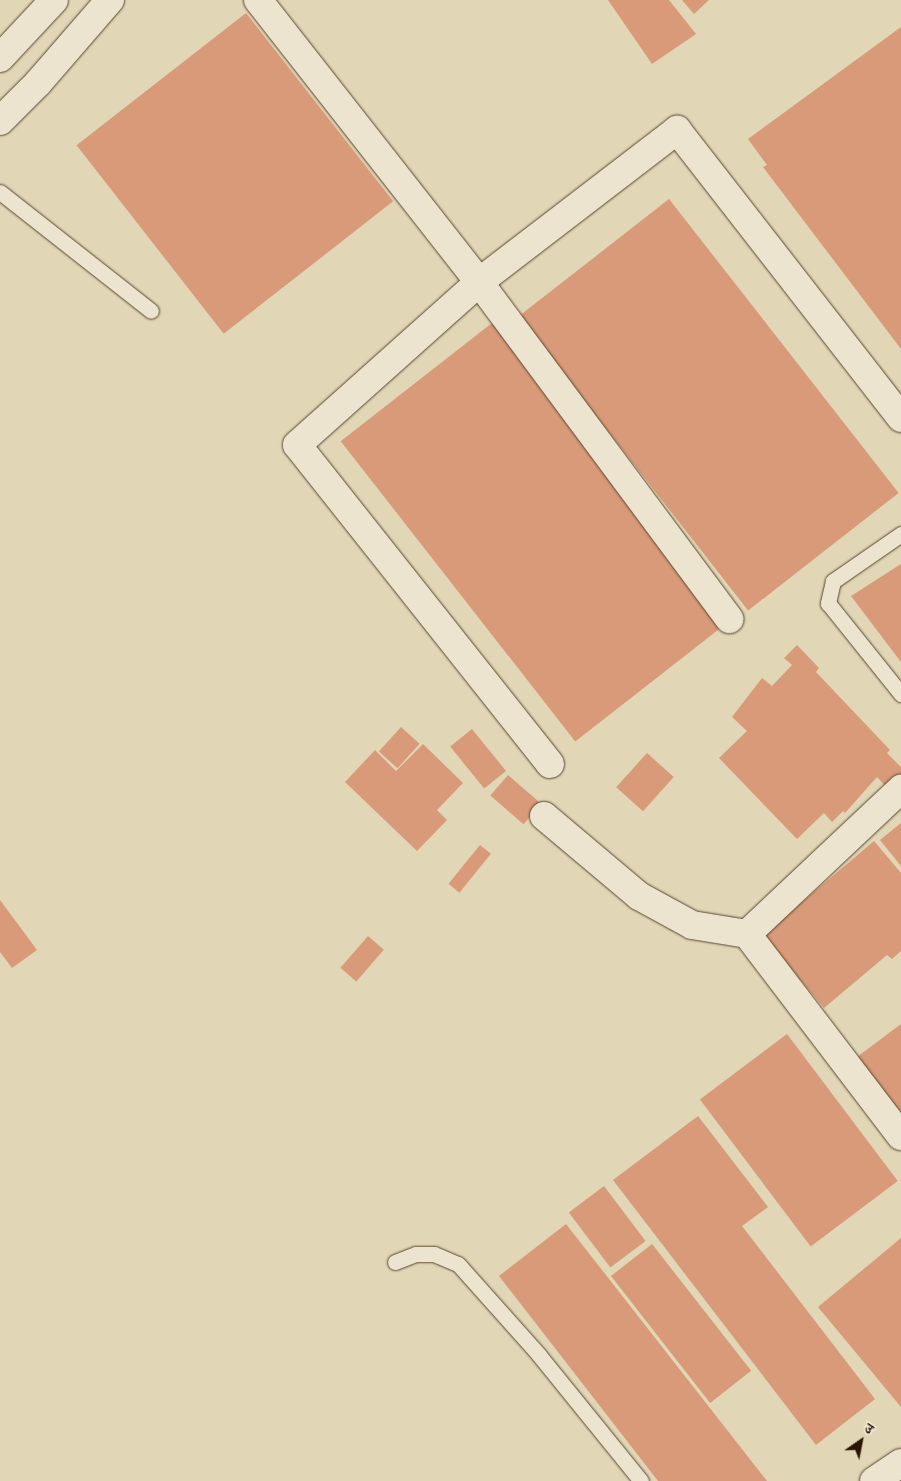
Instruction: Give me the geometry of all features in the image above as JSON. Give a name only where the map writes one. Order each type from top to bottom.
[{"type":"street","points":[[0,58],[54,0]]},
{"type":"street","points":[[0,121],[38,83],[110,0]]},
{"type":"street","points":[[258,0],[479,282],[729,619]]},
{"type":"street","points":[[550,764],[297,445],[479,282],[677,130],[901,418]]},
{"type":"street","points":[[746,934],[901,789]]},
{"type":"street","points":[[544,816],[639,896],[692,925],[746,934],[901,1136]]},
{"type":"street","points":[[874,1481],[901,1463]]},
{"type":"lane","points":[[0,192],[151,310]]},
{"type":"lane","points":[[901,534],[833,581],[828,602],[901,694]]},
{"type":"lane","points":[[395,1262],[416,1254],[434,1254],[458,1264],[539,1355],[641,1481]]},
{"type":"building","points":[[608,0],[669,0],[696,34],[652,64]]},
{"type":"building","points":[[682,0],[709,0],[694,14]]},
{"type":"building","points":[[246,13],[393,201],[224,334],[77,145]]},
{"type":"building","points":[[901,27],[901,349],[763,167],[767,165],[748,139]]},
{"type":"building","points":[[669,199],[899,493],[748,611],[518,317]]},
{"type":"building","points":[[492,323],[727,623],[575,741],[341,441]]},
{"type":"building","points":[[901,564],[901,662],[851,596]]},
{"type":"building","points":[[797,645],[819,668],[816,672],[890,750],[887,753],[901,767],[901,779],[889,790],[877,777],[845,813],[843,811],[832,822],[824,813],[797,839],[719,758],[747,731],[732,717],[762,678],[772,686],[792,665],[784,658]]},
{"type":"building","points":[[401,727],[420,744],[397,768],[379,752]]},
{"type":"building","points":[[472,729],[506,771],[484,789],[450,747]]},
{"type":"building","points":[[423,744],[463,783],[437,810],[447,820],[417,851],[345,782],[375,750],[396,771]]},
{"type":"building","points":[[647,753],[674,777],[643,811],[616,787]]},
{"type":"building","points":[[508,775],[541,804],[523,824],[490,795]]},
{"type":"building","points":[[901,823],[901,866],[880,840]]},
{"type":"building","points":[[874,841],[901,873],[901,951],[892,959],[887,955],[824,1008],[763,935]]},
{"type":"building","points":[[480,845],[491,854],[459,893],[449,884]]},
{"type":"building","points":[[0,900],[37,950],[12,968],[0,952]]},
{"type":"building","points":[[368,936],[384,950],[356,981],[340,968]]},
{"type":"building","points":[[901,1024],[901,1123],[853,1060]]},
{"type":"building","points":[[787,1034],[898,1181],[811,1247],[700,1100]]},
{"type":"building","points":[[698,1116],[768,1207],[742,1226],[875,1399],[816,1445],[613,1180]]},
{"type":"building","points":[[604,1186],[646,1241],[610,1268],[569,1212]]},
{"type":"building","points":[[566,1224],[767,1481],[658,1481],[499,1276]]},
{"type":"building","points":[[901,1238],[901,1407],[818,1307]]},
{"type":"building","points":[[652,1244],[751,1371],[710,1403],[611,1276]]}]
